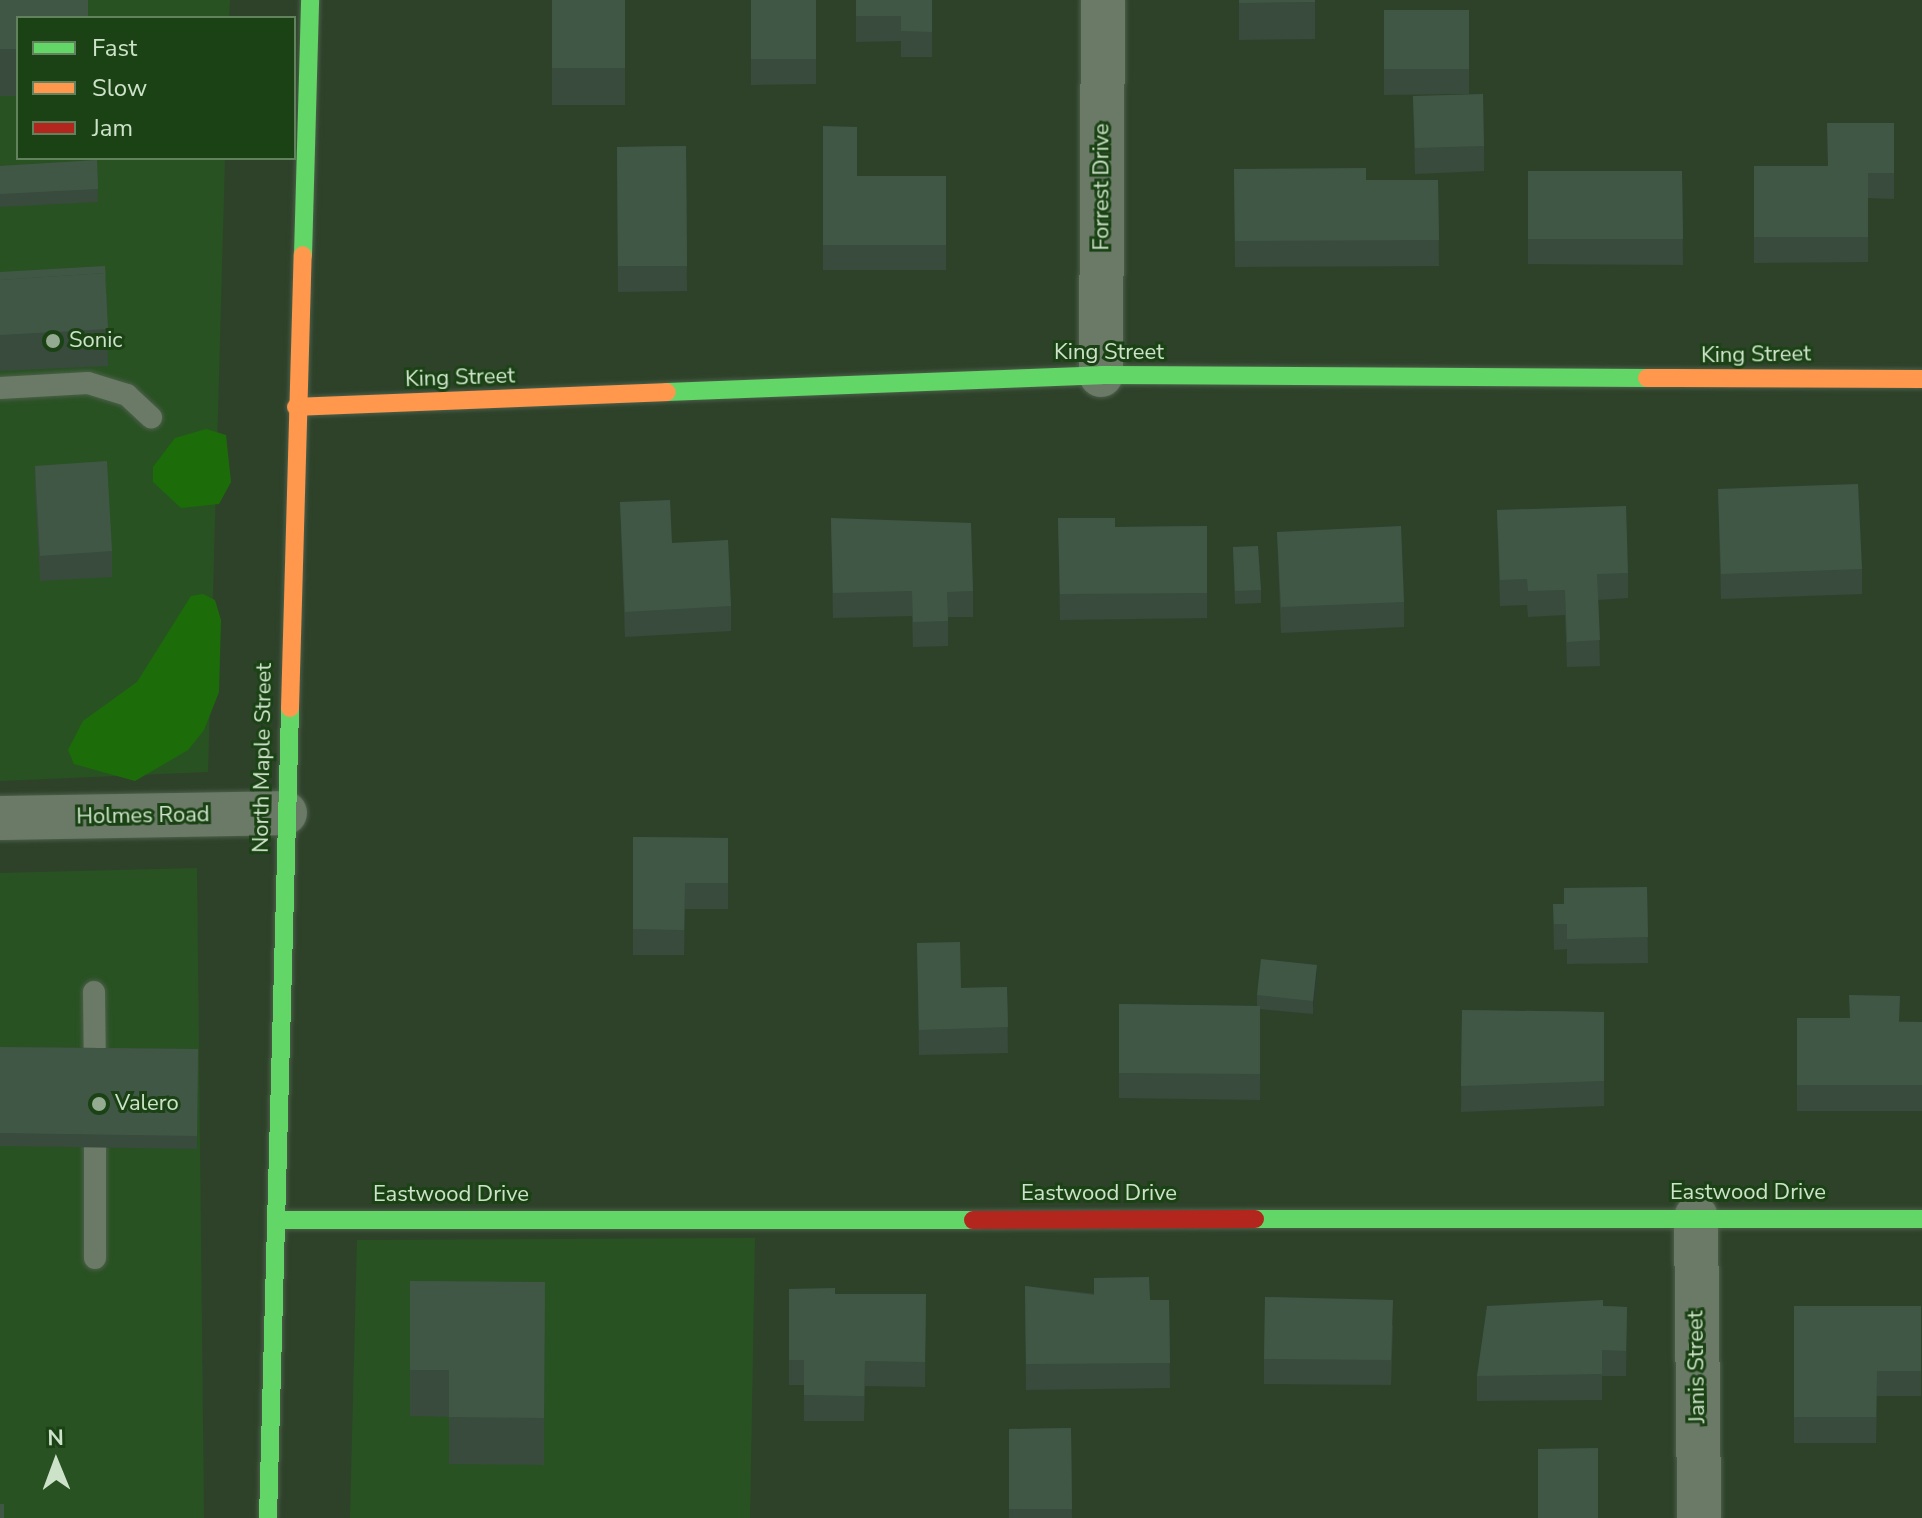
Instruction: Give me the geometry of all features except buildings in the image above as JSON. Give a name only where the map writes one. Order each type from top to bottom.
[{"type":"street","name":"North Maple Street","points":[[268,1518],[296,407],[310,0]]},
{"type":"street","name":"Forrest Drive","points":[[1101,375],[1103,0]]},
{"type":"street","name":"King Street","points":[[296,407],[1101,375],[1922,379]]},
{"type":"street","name":"Holmes Road","points":[[0,818],[285,813]]},
{"type":"street","name":"Janis Street","points":[[1696,1217],[1699,1518]]},
{"type":"street","name":"Eastwood Drive","points":[[277,1220],[1922,1219]]},
{"type":"lane","points":[[0,388],[88,383],[127,395],[151,417]]},
{"type":"lane","points":[[94,992],[95,1258]]},
{"type":"shaded area","points":[[0,0],[230,0],[229,16],[16,16],[16,160],[225,160],[208,772],[0,781]]},
{"type":"shaded area","points":[[197,868],[204,1518],[0,1518],[0,873]]},
{"type":"shaded area","points":[[755,1238],[750,1518],[350,1518],[357,1240]]},
{"type":"green space","points":[[206,429],[226,435],[231,482],[219,504],[181,508],[153,482],[153,467],[175,438]]},
{"type":"green space","points":[[203,594],[215,600],[221,620],[219,692],[204,730],[188,750],[135,781],[74,764],[68,750],[83,721],[137,682],[191,596]]},
{"type":"traffic: fast","points":[[303,255],[310,0]]},
{"type":"traffic: fast","points":[[667,392],[1101,375],[1647,378]]},
{"type":"traffic: fast","points":[[268,1518],[290,708]]},
{"type":"traffic: fast","points":[[1255,1219],[1922,1219]]},
{"type":"traffic: fast","points":[[277,1220],[973,1220]]},
{"type":"traffic: slow","points":[[290,708],[303,255]]},
{"type":"traffic: slow","points":[[1647,378],[1922,379]]},
{"type":"traffic: slow","points":[[296,407],[667,392]]},
{"type":"traffic: jam","points":[[973,1220],[1255,1219]]},
{"type":"place","name":"Sonic","points":[[53,341]]},
{"type":"place","name":"Valero","points":[[99,1104]]}]
